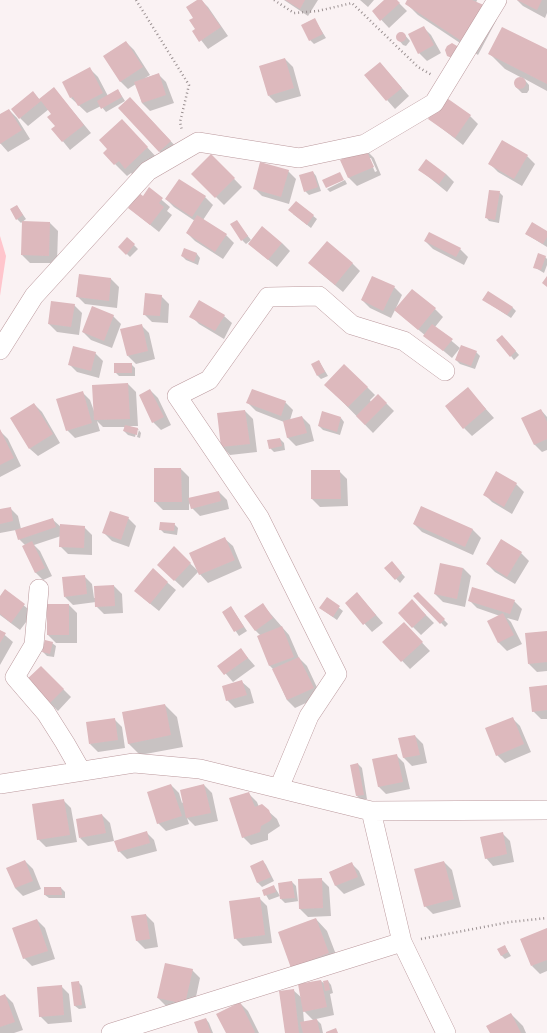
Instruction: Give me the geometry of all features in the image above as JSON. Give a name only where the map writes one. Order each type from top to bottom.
[{"type":"street","points":[[0,350],[34,296],[148,171],[198,142],[299,158],[365,144],[434,103],[497,0]]},
{"type":"street","points":[[279,788],[309,716],[337,674],[259,517],[177,396],[209,380],[268,297],[319,296],[352,325],[404,341],[445,371]]},
{"type":"street","points":[[39,589],[34,645],[7,674],[46,713],[66,743],[81,771]]},
{"type":"street","points":[[0,784],[134,763],[200,769],[371,811],[547,810]]},
{"type":"street","points":[[371,811],[402,942],[446,1033]]},
{"type":"street","points":[[111,1033],[402,942]]},
{"type":"path","points":[[136,0],[189,85],[180,122],[187,149]]},
{"type":"path","points":[[274,0],[294,13],[318,11],[352,3],[418,67],[446,83]]},
{"type":"path","points":[[402,942],[510,922],[547,918]]},
{"type":"shaded area","points":[[0,236],[6,256],[0,296]]},
{"type":"building","points":[[197,0],[202,0],[221,27],[199,42],[192,31],[195,29],[189,20],[193,18],[186,7]]},
{"type":"building","points":[[285,0],[305,0],[300,9]]},
{"type":"building","points":[[384,0],[397,0],[400,3],[380,21],[372,11]]},
{"type":"building","points":[[407,0],[472,0],[486,6],[466,44],[405,4]]},
{"type":"building","points":[[517,0],[542,0],[537,10]]},
{"type":"building","points":[[315,18],[323,34],[309,41],[301,25]]},
{"type":"building","points":[[424,26],[434,45],[418,54],[408,34]]},
{"type":"building","points":[[502,27],[547,49],[547,84],[488,54]]},
{"type":"building","points":[[399,32],[403,32],[405,33],[405,41],[399,42],[396,39],[396,35]]},
{"type":"building","points":[[126,41],[143,67],[120,82],[103,56]]},
{"type":"building","points":[[452,43],[457,46],[459,51],[452,58],[447,56],[445,50],[447,46]]},
{"type":"building","points":[[285,58],[294,88],[268,96],[259,66]]},
{"type":"building","points":[[380,62],[402,88],[386,101],[364,75]]},
{"type":"building","points":[[90,67],[103,93],[78,106],[73,97],[70,98],[62,82]]},
{"type":"building","points":[[159,73],[166,95],[142,103],[134,82]]},
{"type":"building","points":[[518,77],[522,77],[526,83],[522,89],[518,89],[514,85],[514,81]]},
{"type":"building","points":[[54,87],[84,125],[62,142],[51,129],[55,126],[47,117],[51,114],[41,101],[19,119],[11,109],[33,91],[39,99]]},
{"type":"building","points":[[118,89],[122,97],[101,109],[97,101]]},
{"type":"building","points":[[444,96],[471,115],[455,138],[428,119]]},
{"type":"building","points":[[130,97],[171,141],[159,152],[118,108]]},
{"type":"building","points":[[9,109],[22,130],[0,144],[0,114]]},
{"type":"building","points":[[122,119],[148,147],[125,169],[119,161],[114,165],[103,153],[107,149],[99,140]]},
{"type":"building","points":[[502,140],[528,155],[514,179],[488,164]]},
{"type":"building","points":[[366,149],[374,167],[348,178],[340,160]]},
{"type":"building","points":[[211,154],[235,178],[215,198],[191,174]]},
{"type":"building","points":[[426,159],[446,174],[439,184],[418,170]]},
{"type":"building","points":[[260,162],[289,170],[281,197],[253,189]]},
{"type":"building","points":[[313,171],[318,187],[304,192],[299,175]]},
{"type":"building","points":[[340,172],[344,180],[326,188],[322,180]]},
{"type":"building","points":[[179,179],[206,196],[192,217],[165,199]]},
{"type":"building","points":[[149,187],[163,198],[159,203],[164,207],[150,225],[128,208],[139,193],[143,196]]},
{"type":"building","points":[[489,190],[500,191],[495,220],[485,218]]},
{"type":"building","points":[[296,201],[314,215],[307,225],[288,210]]},
{"type":"building","points":[[17,205],[23,215],[16,220],[10,209]]},
{"type":"building","points":[[197,215],[227,234],[215,252],[186,233]]},
{"type":"building","points":[[237,220],[248,236],[241,241],[230,224]]},
{"type":"building","points":[[22,221],[50,222],[49,256],[21,255]]},
{"type":"building","points":[[532,222],[547,231],[547,237],[543,244],[525,234]]},
{"type":"building","points":[[262,226],[282,243],[268,260],[248,244]]},
{"type":"building","points":[[429,232],[461,248],[456,257],[424,241]]},
{"type":"building","points":[[127,237],[135,244],[126,255],[118,247]]},
{"type":"building","points":[[327,241],[353,263],[335,285],[308,263]]},
{"type":"building","points":[[184,248],[197,253],[194,262],[181,256]]},
{"type":"building","points":[[538,253],[546,256],[541,270],[533,268]]},
{"type":"building","points":[[79,274],[111,278],[109,301],[76,297]]},
{"type":"building","points":[[372,276],[395,286],[383,311],[361,300]]},
{"type":"building","points":[[547,276],[547,287],[542,283]]},
{"type":"building","points":[[412,289],[436,308],[418,330],[394,310]]},
{"type":"building","points":[[488,291],[513,307],[507,315],[482,300]]},
{"type":"building","points":[[145,293],[162,295],[160,316],[143,315]]},
{"type":"building","points":[[199,300],[225,315],[215,331],[189,317]]},
{"type":"building","points":[[51,301],[75,304],[71,327],[48,324]]},
{"type":"building","points":[[92,306],[114,315],[104,341],[82,332]]},
{"type":"building","points":[[142,324],[148,351],[127,356],[120,329]]},
{"type":"building","points":[[432,324],[453,339],[443,351],[423,336]]},
{"type":"building","points":[[502,335],[516,351],[510,357],[496,340]]},
{"type":"building","points":[[461,345],[477,351],[471,366],[455,360]]},
{"type":"building","points":[[73,346],[96,352],[91,371],[68,365]]},
{"type":"building","points":[[319,360],[325,372],[317,376],[311,364]]},
{"type":"building","points":[[114,363],[132,363],[132,373],[114,373]]},
{"type":"building","points":[[344,364],[368,387],[348,407],[324,385]]},
{"type":"building","points":[[128,383],[130,419],[94,420],[92,385]]},
{"type":"building","points":[[468,387],[486,409],[463,429],[445,406]]},
{"type":"building","points":[[150,389],[164,417],[152,423],[139,395]]},
{"type":"building","points":[[252,389],[286,401],[281,416],[246,403]]},
{"type":"building","points":[[83,391],[92,423],[66,431],[56,399]]},
{"type":"building","points":[[378,394],[387,403],[365,425],[356,416]]},
{"type":"building","points":[[34,403],[53,434],[29,449],[10,418]]},
{"type":"building","points":[[541,409],[547,422],[547,439],[534,445],[521,418]]},
{"type":"building","points":[[245,410],[250,444],[221,447],[217,413]]},
{"type":"building","points":[[322,411],[341,417],[337,432],[318,426]]},
{"type":"building","points":[[302,416],[307,433],[287,438],[283,421]]},
{"type":"building","points":[[125,425],[138,428],[137,435],[123,431]]},
{"type":"building","points":[[0,429],[14,458],[0,465]]},
{"type":"building","points":[[280,438],[282,446],[269,449],[267,440]]},
{"type":"building","points":[[154,468],[181,468],[182,502],[154,502]]},
{"type":"building","points":[[311,470],[340,470],[341,499],[311,499]]},
{"type":"building","points":[[496,471],[517,483],[504,507],[483,495]]},
{"type":"building","points":[[219,491],[221,501],[191,509],[188,498]]},
{"type":"building","points":[[421,506],[473,529],[465,547],[413,524]]},
{"type":"building","points":[[11,507],[13,521],[0,524],[0,509]]},
{"type":"building","points":[[110,511],[129,517],[121,540],[102,533]]},
{"type":"building","points":[[53,518],[56,527],[18,540],[15,530]]},
{"type":"building","points":[[160,522],[175,523],[174,531],[159,530]]},
{"type":"building","points":[[60,524],[85,526],[84,548],[59,547]]},
{"type":"building","points":[[225,537],[235,560],[199,575],[189,553]]},
{"type":"building","points":[[501,539],[522,552],[507,577],[486,564]]},
{"type":"building","points":[[32,541],[45,568],[35,573],[22,546]]},
{"type":"building","points":[[174,546],[191,563],[174,581],[157,565]]},
{"type":"building","points":[[392,561],[402,573],[395,580],[384,568]]},
{"type":"building","points":[[440,563],[463,568],[457,599],[434,594]]},
{"type":"building","points":[[153,568],[168,582],[150,604],[134,591]]},
{"type":"building","points":[[85,575],[87,594],[64,597],[62,577]]},
{"type":"building","points":[[114,585],[115,606],[95,607],[94,586]]},
{"type":"building","points":[[472,587],[515,600],[510,614],[468,601]]},
{"type":"building","points":[[5,589],[25,604],[11,623],[0,614],[0,596]]},
{"type":"building","points":[[357,592],[376,615],[363,625],[345,603]]},
{"type":"building","points":[[418,592],[445,619],[440,624],[413,596]]},
{"type":"building","points":[[327,597],[340,606],[333,617],[319,608]]},
{"type":"building","points":[[412,599],[426,615],[412,628],[398,613]]},
{"type":"building","points":[[263,603],[273,618],[255,631],[244,616]]},
{"type":"building","points":[[47,604],[69,604],[69,635],[47,635]]},
{"type":"building","points":[[231,606],[244,627],[234,632],[222,612]]},
{"type":"building","points":[[503,613],[514,635],[498,643],[487,621]]},
{"type":"building","points":[[404,622],[423,642],[401,662],[382,642]]},
{"type":"building","points":[[282,626],[294,657],[269,666],[257,636]]},
{"type":"building","points":[[0,630],[6,633],[0,643]]},
{"type":"building","points":[[547,631],[547,662],[528,664],[525,633]]},
{"type":"building","points":[[45,640],[53,642],[50,654],[42,652]]},
{"type":"building","points":[[241,648],[248,658],[224,675],[217,666]]},
{"type":"building","points":[[299,657],[314,688],[287,700],[272,669]]},
{"type":"building","points":[[41,666],[64,689],[49,704],[25,681]]},
{"type":"building","points":[[242,680],[247,695],[226,701],[222,686]]},
{"type":"building","points":[[547,685],[547,710],[532,712],[529,687]]},
{"type":"building","points":[[165,704],[171,735],[128,744],[122,712]]},
{"type":"building","points":[[513,717],[524,744],[496,756],[485,728]]},
{"type":"building","points":[[115,718],[118,740],[89,744],[86,722]]},
{"type":"building","points":[[415,735],[420,755],[403,758],[398,738]]},
{"type":"building","points":[[397,754],[403,782],[378,787],[372,759]]},
{"type":"building","points":[[358,763],[364,795],[356,796],[350,765]]},
{"type":"building","points":[[171,784],[182,816],[157,824],[147,792]]},
{"type":"building","points":[[204,784],[211,813],[186,818],[180,790]]},
{"type":"building","points":[[249,792],[255,807],[262,804],[269,810],[272,818],[270,821],[261,826],[260,832],[242,838],[229,798]]},
{"type":"building","points":[[64,799],[70,835],[37,840],[32,804]]},
{"type":"building","points":[[102,814],[106,833],[79,838],[76,819]]},
{"type":"building","points":[[147,831],[150,843],[118,852],[114,841]]},
{"type":"building","points":[[503,832],[507,854],[485,859],[480,837]]},
{"type":"building","points":[[25,860],[33,881],[15,888],[6,868]]},
{"type":"building","points":[[263,860],[271,877],[257,883],[250,866]]},
{"type":"building","points":[[444,861],[454,899],[424,907],[414,869]]},
{"type":"building","points":[[352,862],[358,877],[335,886],[329,872]]},
{"type":"building","points":[[322,878],[323,908],[299,909],[298,879]]},
{"type":"building","points":[[292,881],[295,898],[280,899],[278,883]]},
{"type":"building","points":[[274,885],[276,892],[264,896],[262,890]]},
{"type":"building","points":[[44,887],[61,887],[62,895],[44,895]]},
{"type":"building","points":[[260,897],[265,935],[234,939],[229,901]]},
{"type":"building","points":[[146,914],[150,939],[136,941],[131,916]]},
{"type":"building","points":[[316,918],[329,953],[291,968],[278,932]]},
{"type":"building","points":[[37,919],[48,951],[23,959],[12,928]]},
{"type":"building","points":[[547,928],[547,960],[531,966],[520,939]]},
{"type":"building","points":[[505,945],[508,952],[501,956],[497,949]]},
{"type":"building","points":[[165,963],[193,969],[185,1004],[157,998]]},
{"type":"building","points":[[321,980],[327,1007],[303,1012],[298,984]]},
{"type":"building","points":[[328,980],[330,990],[325,991],[323,981]]},
{"type":"building","points":[[79,981],[82,1005],[74,1006],[71,982]]},
{"type":"building","points":[[62,985],[64,1015],[39,1017],[37,987]]},
{"type":"building","points":[[294,989],[299,1033],[285,1033],[279,991]]},
{"type":"building","points":[[5,994],[15,1022],[0,1027],[0,996]]},
{"type":"building","points":[[240,1002],[255,1032],[226,1033],[216,1014]]},
{"type":"building","points":[[511,1013],[521,1033],[490,1033],[486,1026]]},
{"type":"building","points":[[206,1018],[211,1033],[198,1033],[194,1022]]},
{"type":"building","points":[[317,1019],[320,1033],[303,1033],[300,1022]]},
{"type":"building","points":[[336,1028],[338,1033],[326,1033],[326,1032]]}]
